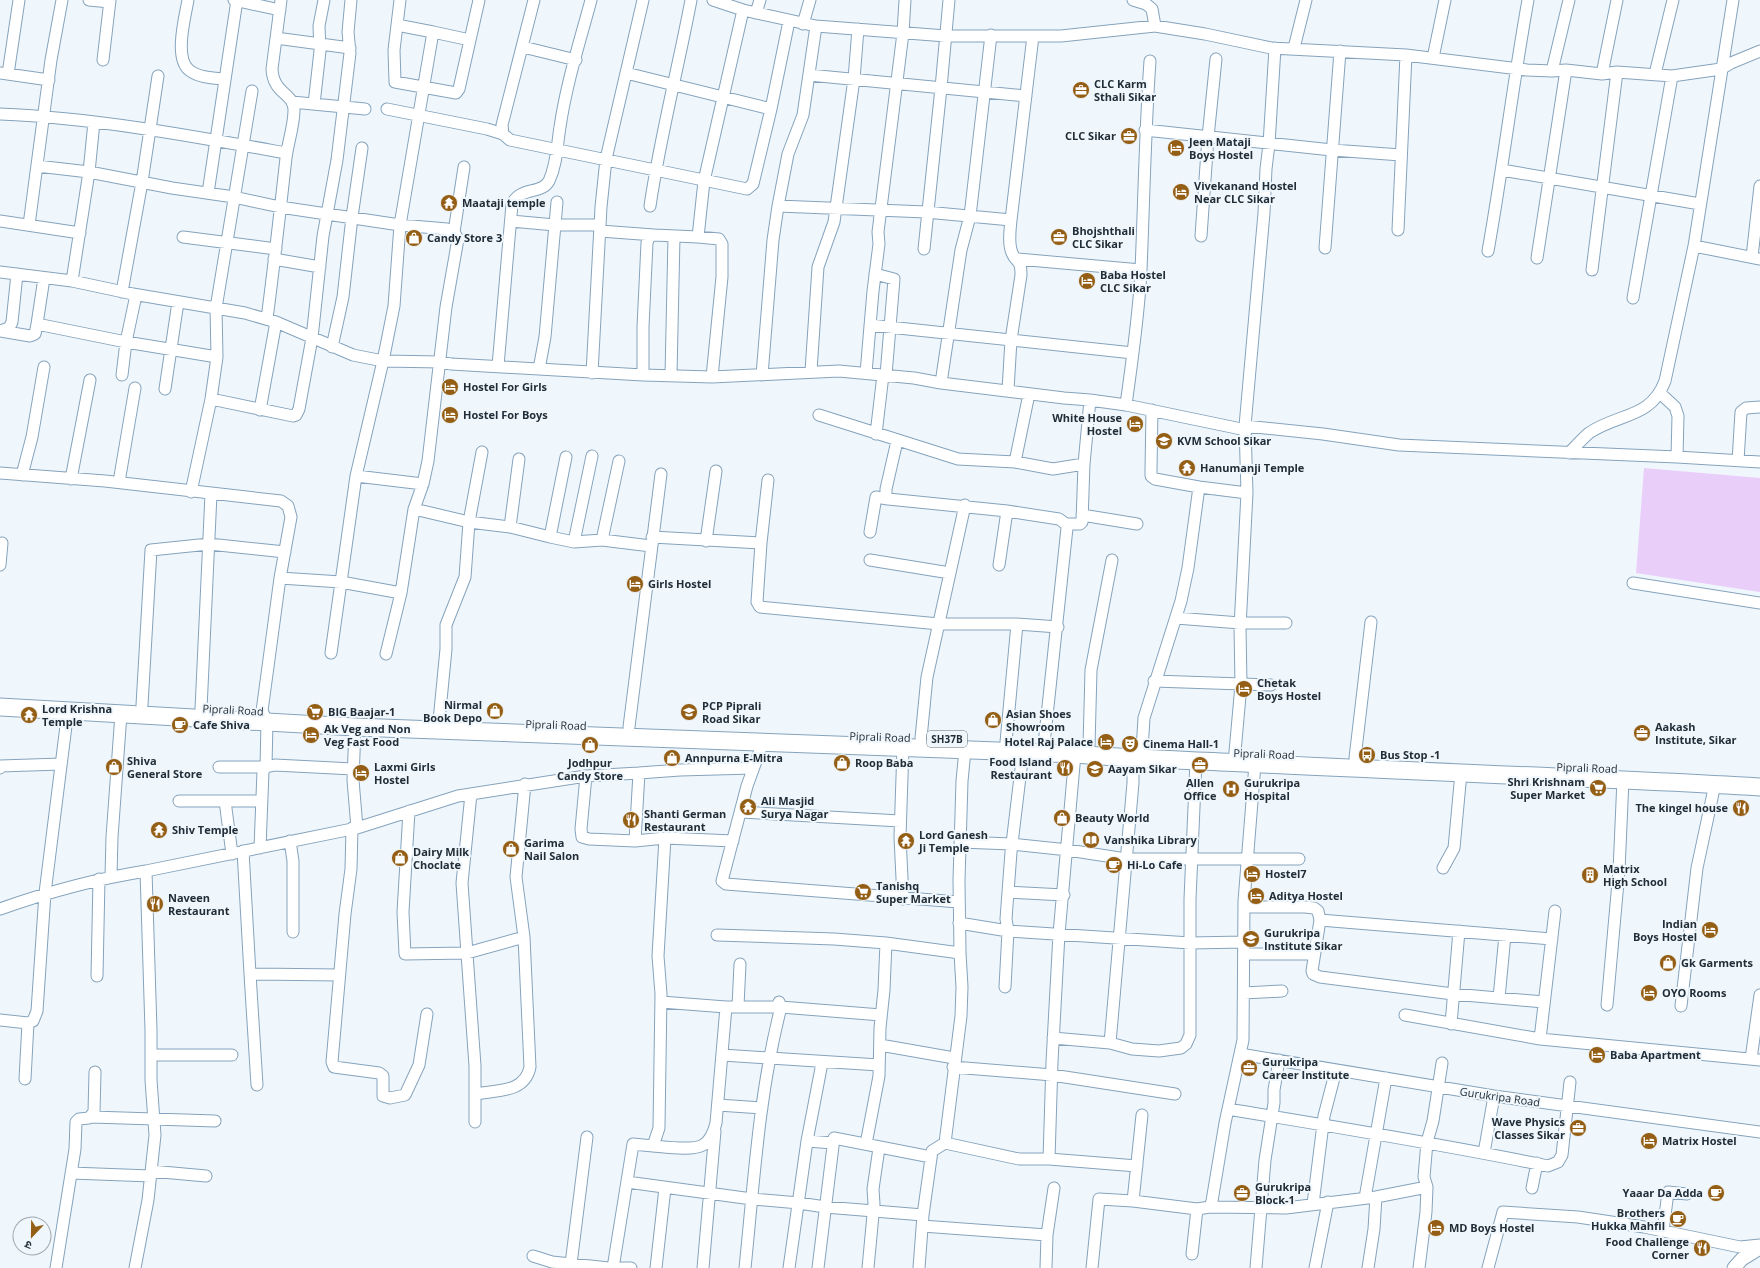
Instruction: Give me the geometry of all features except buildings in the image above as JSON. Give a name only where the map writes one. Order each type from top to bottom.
[{"type":"main road","name":"Piprali Road","points":[[0,699],[142,705],[201,709],[264,716],[921,738],[1044,744],[1082,750]]},
{"type":"main road","points":[[0,707],[121,714],[264,716],[356,727],[1023,752],[1082,750],[1138,754],[1196,761],[1235,758],[1255,764],[1623,779],[1760,787]]},
{"type":"main road","name":"Piprali Road","points":[[1138,754],[1235,758],[1355,758],[1760,776]]},
{"type":"street","points":[[19,0],[4,73],[49,80]]},
{"type":"street","points":[[29,225],[49,80],[62,0]]},
{"type":"street","points":[[89,0],[110,1],[103,60]]},
{"type":"street","points":[[188,0],[181,58],[189,70],[199,75],[225,80]]},
{"type":"street","points":[[208,194],[236,0],[280,5],[273,79],[277,88],[292,102],[294,112],[286,153],[275,254],[272,321],[260,410]]},
{"type":"street","points":[[314,104],[319,26],[324,0]]},
{"type":"street","points":[[211,399],[260,410],[296,415],[300,409],[312,338],[326,214],[336,160],[343,106],[350,48],[348,32],[351,0]]},
{"type":"street","points":[[400,0],[394,57],[395,82],[404,85],[424,86],[456,93],[459,89],[479,0]]},
{"type":"street","points":[[503,134],[502,125],[534,0]]},
{"type":"street","points":[[498,366],[512,204],[515,198],[520,194],[543,187],[548,182],[558,151],[560,128],[591,0]]},
{"type":"street","points":[[592,373],[600,228],[606,159],[643,0]]},
{"type":"street","points":[[650,206],[655,171],[691,0]]},
{"type":"street","points":[[714,0],[743,10],[756,12],[789,22],[816,26],[946,36],[1061,36],[1156,26],[1275,48],[1406,55],[1552,71],[1566,70],[1602,74],[1616,72],[1672,76],[1721,69],[1731,63],[1760,51]]},
{"type":"street","points":[[756,12],[760,0]]},
{"type":"street","points":[[803,24],[810,0]]},
{"type":"street","points":[[866,373],[878,232],[882,211],[903,32],[905,0]]},
{"type":"street","points":[[924,250],[926,212],[931,186],[934,143],[942,88],[949,0]]},
{"type":"street","points":[[1133,0],[1146,4],[1152,9],[1156,26]]},
{"type":"street","points":[[1294,48],[1306,0]]},
{"type":"street","points":[[1433,58],[1444,0]]},
{"type":"street","points":[[1488,251],[1502,170],[1516,67],[1528,0]]},
{"type":"street","points":[[1552,71],[1569,0]]},
{"type":"street","points":[[1602,74],[1617,0]]},
{"type":"street","points":[[1655,74],[1672,0]]},
{"type":"street","points":[[1569,453],[1589,434],[1643,410],[1660,393],[1665,381],[1694,246],[1733,0]]},
{"type":"street","points":[[698,237],[704,181],[743,10]]},
{"type":"street","points":[[386,109],[487,129],[503,134],[510,140],[558,151],[606,159],[655,171],[748,189],[750,188],[771,109],[789,22]]},
{"type":"street","points":[[397,24],[470,40]]},
{"type":"street","points":[[762,375],[773,240],[778,206],[788,154],[803,115],[816,26]]},
{"type":"street","points":[[811,371],[818,267],[834,222],[854,79],[858,29]]},
{"type":"street","points":[[331,654],[356,476],[383,361],[394,306],[400,225],[433,32]]},
{"type":"street","points":[[941,383],[961,250],[970,216],[990,35]]},
{"type":"street","points":[[1008,390],[1011,340],[1021,275],[1021,266],[1018,259],[1012,254],[1010,243],[1011,220],[1033,36]]},
{"type":"street","points":[[276,38],[350,48]]},
{"type":"street","points":[[523,47],[576,60]]},
{"type":"street","points":[[1235,758],[1240,685],[1240,623],[1247,493],[1245,428],[1264,213],[1275,48]]},
{"type":"street","points":[[1325,248],[1340,51]]},
{"type":"street","points":[[1398,230],[1406,55]]},
{"type":"street","points":[[1201,236],[1208,137],[1216,59]]},
{"type":"street","points":[[1126,405],[1133,353],[1141,270],[1145,130],[1150,61]]},
{"type":"street","points":[[1538,258],[1566,70]]},
{"type":"street","points":[[1592,270],[1616,72]]},
{"type":"street","points":[[626,73],[771,109]]},
{"type":"street","points":[[122,292],[142,182],[158,76]]},
{"type":"street","points":[[809,76],[1026,96]]},
{"type":"street","points":[[1633,298],[1672,76]]},
{"type":"street","points":[[191,492],[211,399],[217,357],[216,308],[252,91]]},
{"type":"street","points":[[292,102],[365,108]]},
{"type":"street","points":[[0,114],[45,116],[94,122],[286,153]]},
{"type":"street","points":[[72,281],[89,172],[94,122]]},
{"type":"street","points":[[1145,130],[1269,144],[1401,155]]},
{"type":"street","points":[[332,347],[343,298],[362,148]]},
{"type":"street","points":[[37,166],[89,172],[208,194],[234,197],[280,207],[400,225],[447,229],[454,232],[458,239],[446,307],[441,362],[428,461],[423,484],[414,510],[401,593],[386,654]]},
{"type":"street","points":[[454,232],[464,167]]},
{"type":"street","points":[[1502,170],[1700,204]]},
{"type":"street","points":[[1694,246],[1756,258],[1760,186]]},
{"type":"street","points":[[539,369],[545,337],[557,202]]},
{"type":"street","points":[[778,206],[926,212],[1011,220]]},
{"type":"street","points":[[0,221],[80,233]]},
{"type":"street","points":[[511,221],[600,228],[654,236],[719,239],[722,244],[722,277],[712,377]]},
{"type":"street","points":[[643,376],[645,262],[649,237],[654,236]]},
{"type":"street","points":[[183,237],[226,242],[320,267]]},
{"type":"street","points":[[671,375],[674,237]]},
{"type":"street","points":[[1018,259],[1141,270]]},
{"type":"street","points":[[0,272],[72,281],[122,292],[245,313],[272,321],[353,355],[383,361],[441,362],[451,364],[643,376],[671,375],[712,377],[811,371],[866,373],[1126,405],[1245,428],[1323,434],[1398,445],[1760,462]]},
{"type":"street","points":[[1,331],[9,328],[12,322],[17,274]]},
{"type":"street","points":[[875,274],[894,279],[890,327],[876,434]]},
{"type":"street","points":[[1,331],[30,336],[35,334],[44,278]]},
{"type":"street","points":[[122,375],[126,342],[136,294]]},
{"type":"street","points":[[165,389],[178,302]]},
{"type":"street","points":[[37,324],[126,342],[217,357]]},
{"type":"street","points":[[870,325],[1133,353]]},
{"type":"street","points":[[22,475],[32,436],[44,367]]},
{"type":"street","points":[[71,479],[90,380]]},
{"type":"street","points":[[119,482],[135,388]]},
{"type":"street","points":[[1660,393],[1675,406],[1678,416],[1677,457]]},
{"type":"street","points":[[1015,462],[1029,394]]},
{"type":"street","points":[[870,532],[876,497],[965,506],[1059,518],[1066,524],[1081,523],[1084,464],[1090,400]]},
{"type":"street","points":[[1738,461],[1741,412],[1746,408],[1760,408]]},
{"type":"street","points":[[1152,410],[1152,476],[1160,481],[1247,493]]},
{"type":"street","points":[[819,415],[897,441],[958,459],[1015,462],[1053,469],[1084,464]]},
{"type":"street","points":[[888,499],[886,496],[886,489],[897,441]]},
{"type":"street","points":[[440,721],[446,649],[446,625],[465,577],[469,522],[482,452]]},
{"type":"street","points":[[574,542],[592,456]]},
{"type":"street","points":[[550,537],[566,457]]},
{"type":"street","points":[[510,527],[519,459]]},
{"type":"street","points":[[602,540],[619,461]]},
{"type":"street","points":[[706,541],[716,471]]},
{"type":"street","points":[[0,473],[119,482],[191,492],[281,501],[288,506],[291,517],[280,578],[264,716],[266,767],[263,771],[260,848]]},
{"type":"street","points":[[629,728],[662,474]]},
{"type":"street","points":[[356,476],[423,484]]},
{"type":"street","points":[[768,480],[760,543],[757,602],[763,609],[939,624],[1017,624],[1058,627]]},
{"type":"street","points":[[1110,1043],[1133,783],[1144,718],[1154,681],[1176,618],[1188,568],[1200,487]]},
{"type":"street","points":[[201,709],[211,494]]},
{"type":"street","points":[[921,738],[928,677],[965,506]]},
{"type":"street","points":[[414,510],[469,522],[510,527],[574,542],[602,540],[760,543]]},
{"type":"street","points":[[999,565],[1007,511]]},
{"type":"street","points":[[1082,515],[1137,524]]},
{"type":"street","points":[[1044,744],[1058,627],[1066,524]]},
{"type":"street","points":[[0,565],[2,543]]},
{"type":"street","points":[[142,705],[151,550],[209,544],[285,552]]},
{"type":"street","points":[[870,560],[950,573]]},
{"type":"street","points":[[1049,1159],[1053,1038],[1059,934],[1091,670],[1112,560]]},
{"type":"street","points":[[280,578],[341,582],[401,593]]},
{"type":"street","points":[[1633,583],[1760,603]]},
{"type":"street","points":[[1176,618],[1240,623],[1286,623]]},
{"type":"street","points":[[1355,758],[1372,622]]},
{"type":"street","points":[[1006,742],[1017,624]]},
{"type":"street","points":[[1154,681],[1271,685]]},
{"type":"street","points":[[0,1020],[28,1023],[33,1021],[37,1011],[45,893],[68,710]]},
{"type":"street","points":[[111,876],[112,837],[121,714]]},
{"type":"street","points":[[356,727],[353,769],[354,828],[352,869],[344,914],[332,1062],[334,1067],[379,1073],[383,1076],[383,1096],[390,1098],[405,1095],[412,1084],[418,1066],[427,1014]]},
{"type":"street","points":[[764,742],[753,768],[722,881],[726,884],[904,899],[959,902]]},
{"type":"street","points":[[903,747],[900,821],[904,899]]},
{"type":"street","points":[[945,1143],[961,1016],[962,987],[959,923],[960,842],[962,781],[966,750]]},
{"type":"street","points":[[1005,987],[1008,931],[1006,919],[1008,892],[1023,752]]},
{"type":"street","points":[[1053,1038],[1110,1043],[1132,1049],[1159,1051],[1181,1048],[1186,1044],[1190,1035],[1190,943],[1196,761]]},
{"type":"street","points":[[0,766],[61,764]]},
{"type":"street","points":[[1210,1207],[1228,1109],[1243,1040],[1246,858],[1255,764]]},
{"type":"street","points":[[219,767],[266,767],[276,765],[353,769]]},
{"type":"street","points":[[0,909],[45,893],[111,876],[146,871],[354,828],[458,796],[525,784],[586,776],[680,770],[753,768]]},
{"type":"street","points":[[635,841],[639,773]]},
{"type":"street","points":[[1443,868],[1454,848],[1461,773]]},
{"type":"street","points":[[586,776],[581,829],[582,837],[589,839],[635,841],[665,838],[733,841]]},
{"type":"street","points":[[1606,1005],[1618,871],[1623,779]]},
{"type":"street","points":[[475,1094],[521,1085],[528,1076],[531,1054],[524,936],[516,877],[525,784]]},
{"type":"street","points":[[1681,1006],[1697,868],[1715,784]]},
{"type":"street","points":[[471,794],[462,884],[475,1094],[475,1122]]},
{"type":"street","points":[[179,801],[262,801]]},
{"type":"street","points":[[225,801],[232,854]]},
{"type":"street","points":[[409,811],[403,912],[405,954],[467,953],[524,936]]},
{"type":"street","points":[[741,812],[900,821]]},
{"type":"street","points":[[653,1146],[659,1128],[661,1002],[658,956],[665,838]]},
{"type":"street","points":[[290,841],[293,860],[293,932]]},
{"type":"street","points":[[960,842],[1012,844],[1068,850],[1126,860],[1246,858],[1298,859]]},
{"type":"street","points":[[243,851],[257,1085]]},
{"type":"street","points":[[135,1268],[148,1200],[155,1135],[151,1056],[146,871]]},
{"type":"street","points":[[97,976],[99,879]]},
{"type":"street","points":[[1008,892],[1064,895]]},
{"type":"street","points":[[1244,907],[1314,908],[1318,911],[1320,920],[1312,971],[1320,977],[1453,994],[1544,1002]]},
{"type":"street","points":[[1540,1039],[1555,911]]},
{"type":"street","points":[[1320,920],[1552,939]]},
{"type":"street","points":[[959,923],[1008,931],[1190,943],[1244,942]]},
{"type":"street","points":[[1451,1024],[1458,931]]},
{"type":"street","points":[[717,935],[834,939],[886,943],[960,953]]},
{"type":"street","points":[[1499,998],[1505,935]]},
{"type":"street","points":[[866,1144],[879,1076],[881,1015],[884,990],[886,943]]},
{"type":"street","points":[[1244,954],[1314,954]]},
{"type":"street","points":[[738,1006],[740,964]]},
{"type":"street","points":[[250,974],[339,975]]},
{"type":"street","points":[[1244,993],[1282,991]]},
{"type":"street","points":[[1405,1015],[1540,1039],[1756,1059],[1760,996]]},
{"type":"street","points":[[661,1002],[726,1007],[780,1005],[881,1015]]},
{"type":"street","points":[[745,1268],[762,1108],[769,1059],[780,1005]]},
{"type":"street","points":[[703,1268],[726,1007]]},
{"type":"street","points":[[25,1079],[28,1023]]},
{"type":"street","points":[[880,1045],[954,1063],[1052,1075],[1175,1094]]},
{"type":"street","name":"Gurukripa Road","points":[[1240,1054],[1494,1096],[1760,1132]]},
{"type":"street","points":[[151,1056],[232,1055]]},
{"type":"street","points":[[722,1055],[879,1065]]},
{"type":"street","points":[[1256,1268],[1260,1207],[1279,1060]]},
{"type":"street","points":[[790,1268],[807,1141],[822,1062]]},
{"type":"street","points":[[1419,1268],[1426,1212],[1427,1187],[1424,1177],[1427,1142],[1433,1121],[1437,1087],[1442,1063]]},
{"type":"street","points":[[1313,1204],[1323,1126],[1336,1070]]},
{"type":"street","points":[[92,1117],[94,1112],[95,1072]]},
{"type":"street","points":[[1368,1268],[1374,1229],[1370,1197],[1376,1133],[1386,1078]]},
{"type":"street","points":[[1228,1109],[1323,1126],[1427,1142],[1548,1166],[1558,1162],[1562,1155],[1570,1082]]},
{"type":"street","points":[[1484,1153],[1494,1096]]},
{"type":"street","points":[[718,1106],[762,1108]]},
{"type":"street","points":[[1133,1201],[1142,1115]]},
{"type":"street","points":[[56,1268],[72,1173],[76,1122],[79,1119],[92,1117],[215,1121]]},
{"type":"street","points":[[613,1268],[633,1144],[693,1148],[704,1145],[709,1140],[716,1124]]},
{"type":"street","points":[[571,1264],[587,1137]]},
{"type":"street","points":[[818,1268],[834,1138],[931,1157]]},
{"type":"street","points":[[807,1141],[833,1143]]},
{"type":"street","points":[[919,1268],[923,1221],[932,1151],[945,1143],[1019,1159],[1049,1159],[1137,1166]]},
{"type":"street","points":[[868,1268],[873,1212],[873,1190],[879,1148]]},
{"type":"street","points":[[1532,1188],[1537,1164]]},
{"type":"street","points":[[72,1173],[206,1176]]},
{"type":"street","points":[[627,1182],[710,1194],[873,1212],[923,1221],[1048,1236]]},
{"type":"street","points":[[1092,1268],[1099,1199],[1133,1201],[1197,1209],[1210,1207],[1286,1208],[1370,1197],[1427,1187]]},
{"type":"street","points":[[656,1268],[665,1188]]},
{"type":"street","points":[[1046,1268],[1054,1188]]},
{"type":"street","points":[[1663,1230],[1668,1192],[1687,1194]]},
{"type":"street","points":[[1315,1268],[1328,1202]]},
{"type":"street","points":[[1192,1254],[1197,1209]]},
{"type":"street","points":[[1488,1268],[1503,1212],[1578,1216],[1663,1230],[1740,1247],[1760,1246]]},
{"type":"street","points":[[1735,1268],[1742,1259],[1760,1246]]},
{"type":"street","points":[[533,1256],[551,1265],[571,1264],[609,1268]]},
{"type":"street","points":[[621,1268],[631,1268]]},
{"type":"shaded area","points":[[1644,468],[1760,478],[1760,592],[1636,573]]},
{"type":"place","name":"CLC Karm Sthali Sikar","points":[[1081,90]]},
{"type":"place","name":"CLC Sikar","points":[[1129,136]]},
{"type":"place","name":"Jeen Mataji Boys Hostel","points":[[1176,148]]},
{"type":"place","name":"Vivekanand Hostel Near CLC Sikar","points":[[1181,192]]},
{"type":"place","name":"Maataji temple","points":[[449,203]]},
{"type":"place","name":"Bhojshthali CLC Sikar","points":[[1059,237]]},
{"type":"place","name":"Candy Store 3","points":[[414,238]]},
{"type":"place","name":"Baba Hostel CLC Sikar","points":[[1087,281]]},
{"type":"place","name":"Hostel For Girls","points":[[450,387]]},
{"type":"place","name":"Hostel For Boys","points":[[450,415]]},
{"type":"place","name":"White House Hostel","points":[[1135,424]]},
{"type":"place","name":"KVM School Sikar","points":[[1164,441]]},
{"type":"place","name":"Hanumanji Temple","points":[[1187,468]]},
{"type":"place","name":"Girls Hostel","points":[[635,584]]},
{"type":"place","name":"Chetak Boys Hostel","points":[[1244,689]]},
{"type":"place","name":"Nirmal Book Depo","points":[[495,711]]},
{"type":"place","name":"BIG Baajar-1","points":[[315,712]]},
{"type":"place","name":"PCP Piprali Road Sikar","points":[[689,712]]},
{"type":"place","name":"Lord Krishna Temple","points":[[29,715]]},
{"type":"place","name":"Asian Shoes Showroom","points":[[993,720]]},
{"type":"place","name":"Cafe Shiva","points":[[180,725]]},
{"type":"place","name":"Aakash Institute, Sikar","points":[[1642,733]]},
{"type":"place","name":"Ak Veg and Non Veg Fast Food","points":[[311,735]]},
{"type":"place","name":"Hotel Raj Palace","points":[[1106,742]]},
{"type":"place","name":"Cinema Hall-1","points":[[1130,744]]},
{"type":"place","name":"Jodhpur Candy Store","points":[[590,745]]},
{"type":"place","name":"Bus Stop -1","points":[[1367,755]]},
{"type":"place","name":"Annpurna E-Mitra","points":[[672,758]]},
{"type":"place","name":"Roop Baba","points":[[842,763]]},
{"type":"place","name":"Allen Office","points":[[1200,765]]},
{"type":"place","name":"Shiva General Store","points":[[114,767]]},
{"type":"place","name":"Food Island Restaurant","points":[[1065,768]]},
{"type":"place","name":"Aayam Sikar","points":[[1095,769]]},
{"type":"place","name":"Laxmi Girls Hostel","points":[[361,773]]},
{"type":"place","name":"Shri Krishnam Super Market","points":[[1598,788]]},
{"type":"place","name":"Gurukripa Hospital","points":[[1231,789]]},
{"type":"place","name":"Ali Masjid Surya Nagar","points":[[748,807]]},
{"type":"place","name":"The kingel house","points":[[1741,808]]},
{"type":"place","name":"Beauty World","points":[[1062,818]]},
{"type":"place","name":"Shanti German Restaurant","points":[[631,820]]},
{"type":"place","name":"Shiv Temple","points":[[159,830]]},
{"type":"place","name":"Vanshika Library","points":[[1091,840]]},
{"type":"place","name":"Lord Ganesh Ji Temple","points":[[906,841]]},
{"type":"place","name":"Garima Nail Salon","points":[[511,849]]},
{"type":"place","name":"Dairy Milk Choclate","points":[[400,858]]},
{"type":"place","name":"Hi-Lo Cafe","points":[[1114,865]]},
{"type":"place","name":"Hostel7","points":[[1252,874]]},
{"type":"place","name":"Matrix High School","points":[[1590,875]]},
{"type":"place","name":"Tanishq Super Market","points":[[863,892]]},
{"type":"place","name":"Aditya Hostel","points":[[1256,896]]},
{"type":"place","name":"Naveen Restaurant","points":[[155,904]]},
{"type":"place","name":"Indian Boys Hostel","points":[[1710,930]]},
{"type":"place","name":"Gurukripa Institute Sikar","points":[[1251,939]]},
{"type":"place","name":"Gk Garments","points":[[1668,963]]},
{"type":"place","name":"OYO Rooms","points":[[1649,993]]},
{"type":"place","name":"Baba Apartment","points":[[1597,1055]]},
{"type":"place","name":"Gurukripa Career Institute","points":[[1249,1068]]},
{"type":"place","name":"Wave Physics Classes Sikar","points":[[1578,1128]]},
{"type":"place","name":"Matrix Hostel","points":[[1649,1141]]},
{"type":"place","name":"Gurukripa Block-1","points":[[1242,1193]]},
{"type":"place","name":"Yaaar Da Adda","points":[[1716,1193]]},
{"type":"place","name":"Brothers Hukka Mahfil","points":[[1678,1219]]},
{"type":"place","name":"MD Boys Hostel","points":[[1436,1228]]},
{"type":"place","name":"Food Challenge Corner","points":[[1702,1248]]}]
